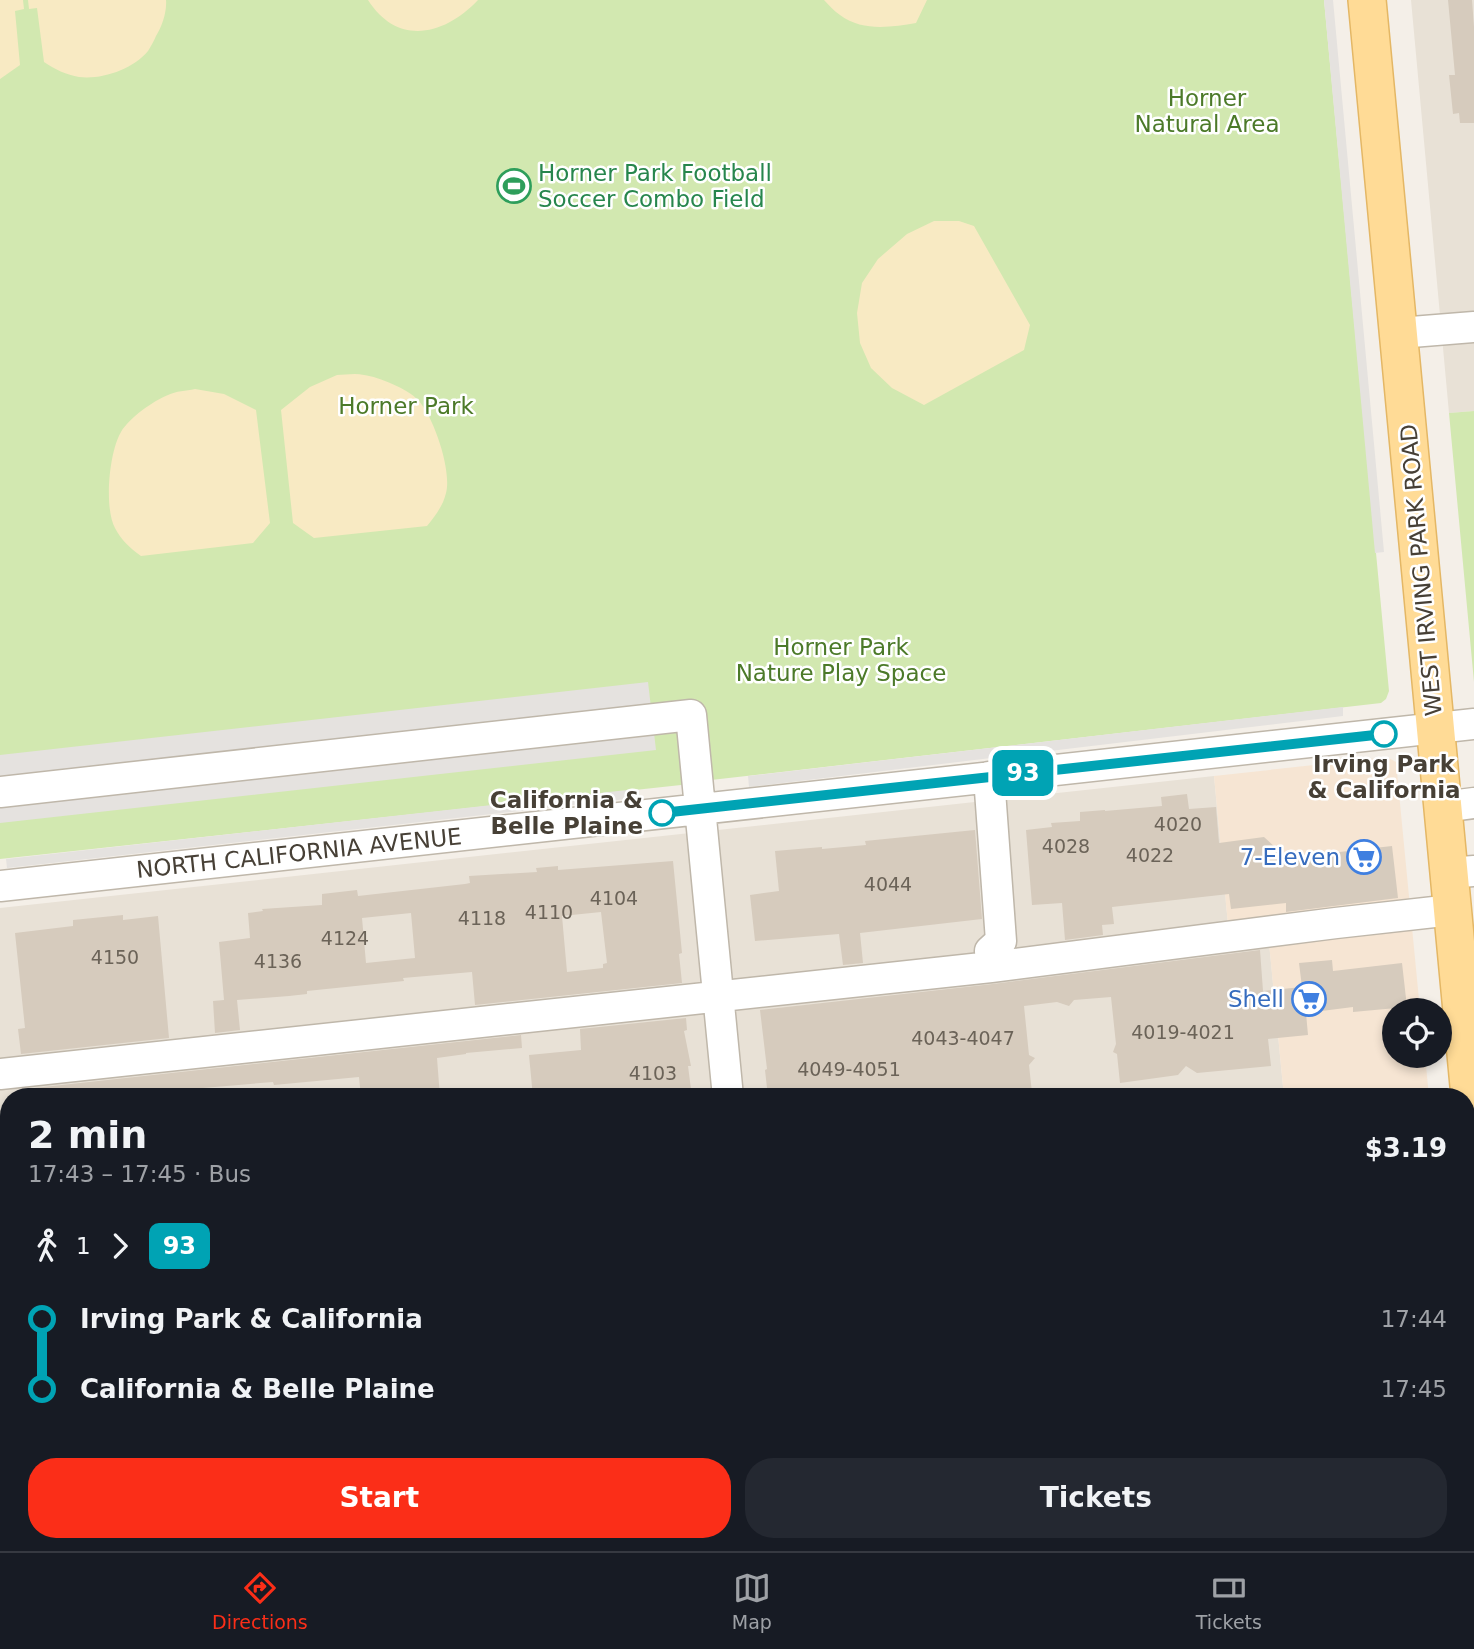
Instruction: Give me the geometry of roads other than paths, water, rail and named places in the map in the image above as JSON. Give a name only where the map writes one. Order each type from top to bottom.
[{"type":"main road","name":"WEST IRVING PARK ROAD","points":[[1367,0],[1436,728],[1459,805],[1462,872],[1452,910],[1466,968],[1464,1088]]},
{"type":"street","points":[[1399,333],[1474,327]]},
{"type":"street","points":[[0,792],[691,715],[727,1088]]},
{"type":"street","name":"NORTH CALIFORNIA AVENUE","points":[[0,886],[1474,724]]},
{"type":"street","points":[[989,777],[996,954]]},
{"type":"street","points":[[0,1074],[719,996],[996,954],[1452,910]]},
{"type":"place","name":"Horner Park Football Soccer Combo Field","points":[[514,186]]},
{"type":"place","name":"Irving Park & California","points":[[1384,734]]},
{"type":"place","name":"California & Belle Plaine","points":[[662,813]]},
{"type":"place","name":"7-Eleven","points":[[1364,857]]},
{"type":"place","name":"Shell","points":[[1309,999]]},
{"type":"park label","name":"Horner Natural Area","points":[[1207,111]]},
{"type":"park label","name":"Horner Park","points":[[406,406]]},
{"type":"park label","name":"Horner Park Nature Play Space","points":[[841,660]]}]
